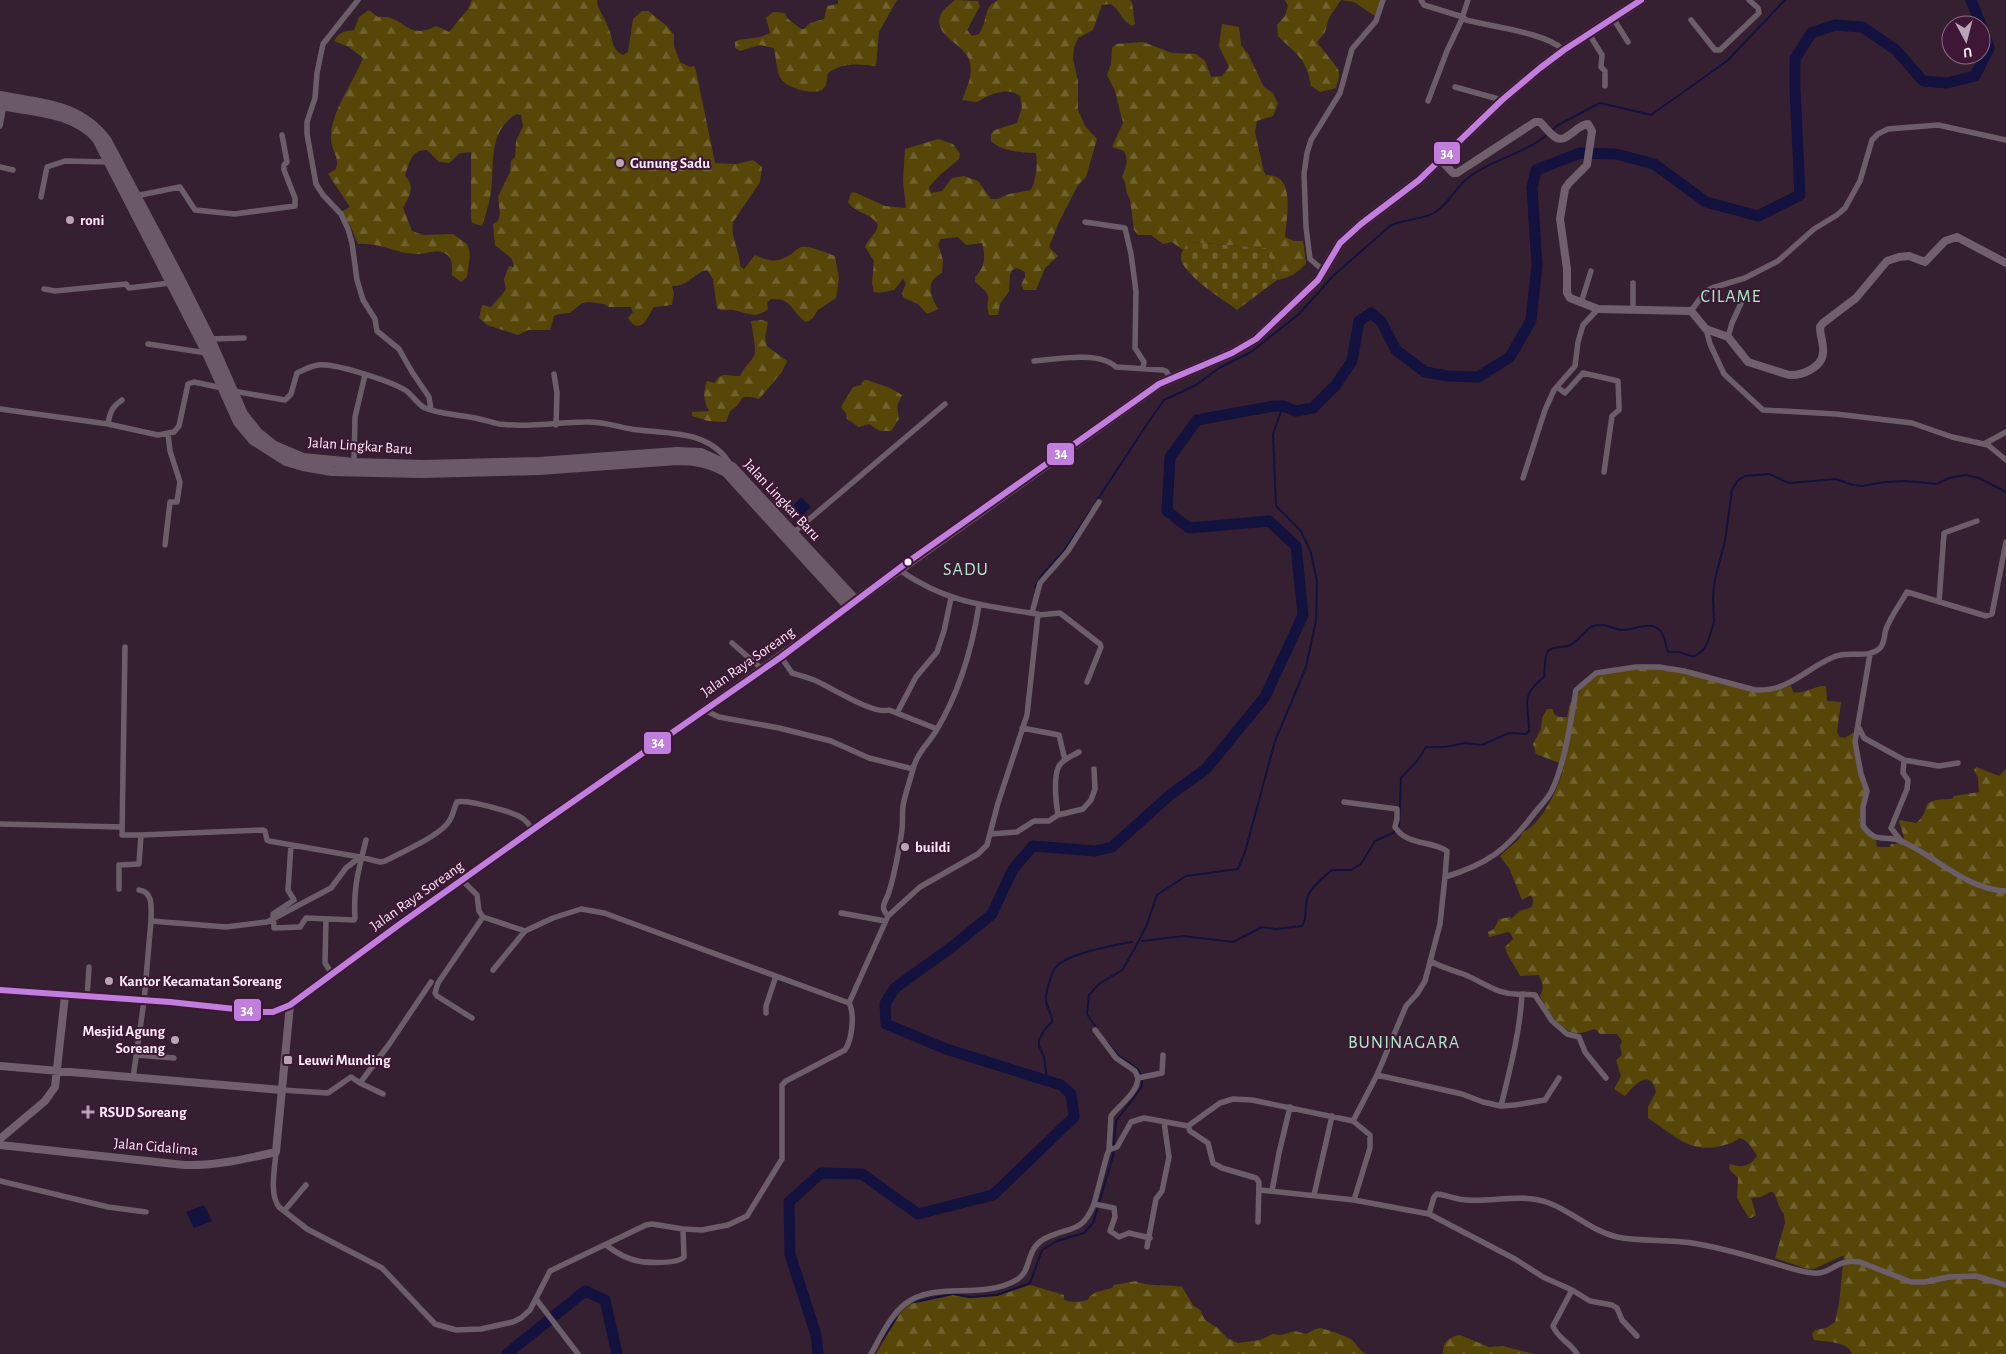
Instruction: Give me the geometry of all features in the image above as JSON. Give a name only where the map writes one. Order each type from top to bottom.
[{"type":"highway","points":[[852,603],[1159,384],[1232,353],[1256,338],[1302,296],[1324,271],[1340,243],[1349,234],[1405,191],[1502,100],[1564,50],[1641,0]]},
{"type":"highway","name":"Jalan Lingkar Baru","points":[[1,102],[45,113],[85,127],[96,139],[206,353],[249,423],[273,445],[303,458],[354,463],[422,465],[539,462],[694,452],[714,458],[732,467],[852,603]]},
{"type":"highway","name":"Jalan Lingkar Baru","points":[[1,102],[48,106],[77,113],[98,129],[178,275],[210,339],[238,422],[253,440],[286,461],[332,471],[422,473],[539,470],[690,460],[714,465],[726,472],[852,603]]},
{"type":"main road","points":[[1440,159],[1453,173],[1457,173],[1535,122],[1540,122],[1560,139],[1566,137],[1582,125],[1588,124],[1592,132],[1587,165],[1565,189],[1560,219],[1567,268],[1568,296],[1581,304],[1598,309],[1691,311],[1706,330],[1728,337],[1748,362],[1794,376],[1808,371],[1818,364],[1823,357],[1824,349],[1820,328],[1823,323],[1856,298],[1888,261],[1909,256],[1925,262],[1945,241],[1958,237],[2006,263]]},
{"type":"main road","name":"Jalan Raya Soreang","points":[[0,990],[264,1012],[273,1012],[290,1005],[462,880],[781,657],[852,603]]},
{"type":"main road","points":[[0,1139],[45,1100],[54,1087],[65,996]]},
{"type":"main road","points":[[276,1152],[290,1005]]},
{"type":"main road","points":[[0,1066],[282,1090]]},
{"type":"main road","name":"Jalan Cidalima","points":[[0,1145],[184,1166],[198,1166],[239,1160],[276,1152]]},
{"type":"street","points":[[358,0],[323,44],[314,98],[307,122],[311,161],[319,189],[341,214],[348,229],[352,243],[357,280],[363,300],[375,319],[378,331],[399,349],[429,397],[431,410]]},
{"type":"street","points":[[1324,271],[1310,259],[1306,228],[1305,164],[1311,140],[1340,93],[1352,49],[1376,21],[1383,0]]},
{"type":"street","points":[[1421,0],[1424,5],[1471,21],[1530,35],[1551,42],[1564,50]]},
{"type":"street","points":[[1428,101],[1447,51],[1463,17],[1468,0]]},
{"type":"street","points":[[1691,20],[1715,50],[1720,50],[1759,13],[1758,8],[1749,0]]},
{"type":"street","points":[[1613,18],[1628,42]]},
{"type":"street","points":[[1589,34],[1602,55],[1601,67],[1606,71],[1605,86]]},
{"type":"street","points":[[1456,87],[1502,100]]},
{"type":"street","points":[[0,126],[1,102]]},
{"type":"street","points":[[1691,311],[1705,292],[1745,278],[1778,261],[1814,228],[1837,215],[1845,208],[1854,194],[1872,140],[1878,134],[1888,129],[1938,125],[2006,140]]},
{"type":"street","points":[[135,196],[180,186],[195,210],[223,214],[296,206],[295,198],[284,170],[287,162],[282,135]]},
{"type":"street","points":[[41,197],[47,167],[65,161],[108,162]]},
{"type":"street","points":[[0,168],[12,170]]},
{"type":"street","points":[[1085,222],[1125,228],[1136,291],[1135,348],[1144,362],[1144,369]]},
{"type":"street","points":[[1581,304],[1591,271]]},
{"type":"street","points":[[44,289],[55,291],[126,284],[129,288],[170,283]]},
{"type":"street","points":[[1632,310],[1634,283]]},
{"type":"street","points":[[1728,337],[1742,301]]},
{"type":"street","points":[[1523,478],[1544,410],[1556,387],[1576,366],[1578,342],[1583,325],[1598,309]]},
{"type":"street","points":[[1706,330],[1710,344],[1724,374],[1763,410],[1912,422],[1952,437],[1992,447],[2006,460]]},
{"type":"street","points":[[210,339],[244,338]]},
{"type":"street","points":[[148,344],[206,353]]},
{"type":"street","points":[[1034,361],[1079,357],[1104,359],[1116,367],[1163,370],[1166,371],[1171,379]]},
{"type":"street","points":[[0,410],[108,424],[158,435],[168,434],[179,426],[188,384],[194,382],[285,400],[291,394],[296,373],[318,365],[365,375],[405,390],[422,406],[452,415],[468,416],[496,423],[520,426],[607,422],[637,430],[676,432],[716,446],[726,456],[732,467]]},
{"type":"street","points":[[1556,387],[1565,393],[1583,373],[1618,381],[1620,407],[1612,416],[1604,472]]},
{"type":"street","points":[[554,374],[557,393],[556,425]]},
{"type":"street","points":[[354,463],[355,417],[365,375]]},
{"type":"street","points":[[108,424],[110,411],[122,400]]},
{"type":"street","points":[[793,534],[944,404]]},
{"type":"street","points":[[1982,445],[2006,432]]},
{"type":"street","points":[[165,545],[170,502],[177,502],[180,482],[170,451],[168,434]]},
{"type":"street","points":[[276,1152],[274,1192],[276,1203],[284,1211],[307,1228],[382,1268],[434,1324],[456,1330],[481,1329],[513,1322],[521,1318],[530,1310],[550,1271],[649,1224],[683,1230],[702,1230],[728,1225],[747,1216],[755,1206],[782,1159],[782,1085],[786,1081],[845,1050],[852,1018],[849,1003],[886,919],[920,887],[978,854],[987,845],[993,818],[1027,715],[1035,614],[1040,583],[1068,551],[1099,502]]},
{"type":"street","points":[[1939,602],[1944,533],[1978,522]]},
{"type":"street","points":[[1445,877],[1470,870],[1501,850],[1516,838],[1552,792],[1576,690],[1596,673],[1636,667],[1659,667],[1684,671],[1755,690],[1780,688],[1838,655],[1870,654],[1881,647],[1890,621],[1907,592],[1986,616],[1992,614],[2006,542]]},
{"type":"street","points":[[898,569],[916,582],[951,598],[979,605],[1035,614],[1060,613],[1100,644],[1087,682]]},
{"type":"street","points":[[897,713],[916,676],[937,652],[944,631],[951,598]]},
{"type":"street","points":[[886,919],[883,906],[889,893],[895,868],[902,829],[903,805],[913,769],[921,750],[937,729],[958,687],[973,636],[979,605]]},
{"type":"street","points":[[732,643],[762,669]]},
{"type":"street","points":[[125,647],[122,836],[263,830],[269,841],[291,844],[360,860],[380,862],[409,849],[447,824],[454,814],[457,802],[460,801],[523,818],[534,830]]},
{"type":"street","points":[[1870,654],[1855,742],[1861,774],[1867,792],[1863,807],[1863,826],[1876,838],[1893,839],[1902,842],[1973,883],[1992,890],[2006,891]]},
{"type":"street","points":[[781,657],[792,673],[813,679],[877,710],[890,710],[937,729]]},
{"type":"street","points":[[704,710],[719,717],[779,728],[831,741],[869,758],[913,769]]},
{"type":"street","points":[[1859,726],[1864,738],[1904,760],[1933,766],[1958,763]]},
{"type":"street","points":[[1022,728],[1059,735],[1065,760]]},
{"type":"street","points":[[1058,814],[1055,793],[1057,770],[1065,760],[1079,752]]},
{"type":"street","points":[[1902,842],[1891,828],[1907,788],[1908,780],[1903,773],[1904,760]]},
{"type":"street","points":[[990,834],[1017,832],[1034,821],[1049,822],[1058,814],[1080,811],[1091,800],[1095,789],[1094,768]]},
{"type":"street","points":[[1344,802],[1397,809],[1397,830],[1407,839],[1447,851],[1440,924],[1425,981],[1406,1006],[1377,1075],[1353,1120]]},
{"type":"street","points":[[0,824],[122,826]]},
{"type":"street","points":[[119,889],[119,865],[139,864],[141,835]]},
{"type":"street","points":[[291,844],[288,890],[294,900],[275,912],[273,917],[274,928],[277,929],[300,927],[304,918],[352,920],[356,918],[355,889],[366,840]]},
{"type":"street","points":[[152,921],[226,928],[256,924],[332,888],[346,868],[360,860]]},
{"type":"street","points":[[462,880],[477,895],[479,911],[483,917],[524,931]]},
{"type":"street","points":[[133,1078],[144,1001],[152,921],[149,896],[146,892],[139,890]]},
{"type":"street","points":[[493,970],[524,931],[553,918],[585,909],[604,913],[849,1003]]},
{"type":"street","points":[[841,913],[886,919]]},
{"type":"street","points":[[472,1018],[435,993],[438,983],[483,917]]},
{"type":"street","points":[[326,919],[325,963],[332,974]]},
{"type":"street","points":[[1430,961],[1447,970],[1464,974],[1504,994],[1535,995],[1552,1021],[1567,1034],[1579,1037],[1585,1052],[1606,1078]]},
{"type":"street","points":[[87,998],[89,967]]},
{"type":"street","points":[[766,1013],[766,1006],[776,976]]},
{"type":"street","points":[[360,1083],[390,1043],[431,982]]},
{"type":"street","points":[[1501,1106],[1513,1056],[1522,994]]},
{"type":"street","points":[[1096,1030],[1116,1058],[1135,1071],[1140,1078]]},
{"type":"street","points":[[137,1055],[174,1058]]},
{"type":"street","points":[[1140,1078],[1162,1073],[1163,1055]]},
{"type":"street","points":[[1377,1075],[1462,1094],[1501,1106],[1545,1100],[1559,1078]]},
{"type":"street","points":[[282,1090],[328,1093],[350,1077],[383,1094]]},
{"type":"street","points":[[1112,1149],[1111,1116],[1132,1093],[1140,1078]]},
{"type":"street","points":[[871,1354],[894,1316],[906,1303],[934,1292],[988,1290],[1019,1278],[1026,1268],[1031,1251],[1042,1240],[1056,1233],[1081,1225],[1097,1205],[1104,1161],[1131,1122],[1144,1118],[1188,1126],[1220,1103],[1233,1099],[1252,1100],[1353,1120],[1370,1133],[1370,1148],[1354,1200]]},
{"type":"street","points":[[1272,1191],[1278,1153],[1290,1108]]},
{"type":"street","points":[[1314,1195],[1332,1116]]},
{"type":"street","points":[[1147,1247],[1156,1199],[1162,1191],[1169,1156],[1164,1122]]},
{"type":"street","points":[[1188,1126],[1190,1130],[1208,1143],[1213,1163],[1222,1168],[1256,1178],[1259,1182],[1258,1222]]},
{"type":"street","points":[[0,1181],[108,1207],[146,1212]]},
{"type":"street","points":[[284,1211],[306,1185]]},
{"type":"street","points":[[1260,1190],[1354,1200],[1429,1214],[1590,1301],[1612,1305],[1617,1308],[1622,1320],[1637,1336]]},
{"type":"street","points":[[1429,1214],[1434,1197],[1437,1194],[1467,1200],[1535,1199],[1567,1211],[1592,1228],[1606,1234],[1618,1237],[1692,1243],[1744,1254],[1804,1272],[1817,1274],[1826,1272],[1842,1262],[1853,1261],[1912,1282],[1924,1282],[1948,1277],[1976,1276],[2006,1285]]},
{"type":"street","points":[[1097,1205],[1114,1208],[1115,1217],[1110,1231],[1119,1237],[1129,1233],[1150,1238]]},
{"type":"street","points":[[606,1245],[622,1255],[638,1261],[678,1262],[684,1257],[683,1230]]},
{"type":"street","points":[[1572,1290],[1553,1326],[1556,1332],[1572,1346],[1577,1354]]},
{"type":"street","points":[[536,1299],[578,1354]]},
{"type":"green space","points":[[472,0],[597,0],[598,7],[610,31],[614,47],[623,55],[628,52],[633,19],[642,11],[648,11],[667,26],[674,35],[674,46],[680,62],[690,67],[694,66],[696,71],[715,163],[736,164],[753,160],[762,167],[760,182],[733,222],[732,228],[740,266],[744,269],[755,255],[768,260],[775,260],[790,255],[801,247],[823,251],[835,256],[839,278],[836,298],[818,310],[812,319],[806,322],[788,303],[778,299],[771,299],[767,303],[768,309],[755,315],[733,310],[721,310],[717,308],[713,279],[707,270],[682,284],[672,286],[674,294],[672,305],[654,307],[640,326],[637,326],[628,318],[633,312],[631,307],[609,307],[604,304],[588,302],[582,303],[570,313],[554,316],[550,330],[528,330],[518,335],[487,325],[479,318],[482,305],[491,307],[503,294],[506,289],[504,279],[509,266],[514,267],[512,259],[495,245],[493,224],[498,221],[500,213],[498,197],[510,172],[511,161],[515,157],[516,141],[523,126],[521,115],[516,114],[500,130],[496,140],[491,192],[482,226],[472,223],[471,218],[471,152],[460,153],[449,163],[439,162],[427,150],[422,150],[417,152],[412,158],[405,176],[411,188],[403,208],[412,231],[423,235],[453,234],[467,244],[470,254],[467,277],[461,282],[452,275],[451,261],[443,252],[411,254],[374,245],[358,244],[350,225],[341,212],[350,207],[328,174],[336,169],[337,165],[331,139],[334,118],[363,58],[349,47],[334,41],[342,32],[354,30],[359,17],[369,10],[378,17],[394,19],[418,31],[436,26],[449,32],[468,9]]},
{"type":"green space","points":[[838,0],[897,0],[879,32],[876,66],[857,64],[833,69],[828,73],[824,88],[815,92],[795,88],[781,79],[774,48],[760,45],[740,51],[735,48],[735,42],[738,40],[761,37],[770,33],[766,18],[773,12],[785,13],[787,18],[801,29],[804,29],[810,23],[824,19],[827,6],[838,4]]},
{"type":"green space","points":[[955,0],[978,1],[980,6],[967,30],[972,36],[979,34],[988,10],[998,0],[1130,0],[1135,24],[1132,26],[1128,24],[1111,4],[1102,5],[1093,30],[1078,38],[1074,48],[1073,59],[1078,81],[1078,110],[1085,126],[1097,139],[1086,177],[1078,185],[1059,222],[1049,247],[1058,256],[1045,268],[1036,290],[1024,290],[1021,285],[1025,272],[1017,268],[1012,270],[1009,291],[1000,304],[998,315],[989,315],[988,295],[975,282],[975,277],[984,262],[982,243],[966,245],[958,237],[941,239],[938,244],[943,260],[942,273],[933,281],[931,294],[938,309],[927,314],[918,304],[904,298],[902,293],[906,283],[903,279],[894,290],[874,292],[872,283],[874,261],[865,247],[878,225],[848,202],[851,193],[854,192],[885,206],[906,208],[903,181],[905,149],[938,139],[953,144],[960,154],[959,159],[929,187],[931,193],[942,191],[952,178],[964,176],[978,181],[991,199],[998,199],[1009,194],[1031,190],[1036,172],[1036,153],[1006,149],[991,141],[991,134],[995,130],[1017,123],[1022,107],[1020,96],[1015,93],[1004,92],[992,94],[977,102],[962,100],[970,77],[970,62],[962,50],[945,34],[939,22],[942,12]]},
{"type":"green space","points":[[1285,0],[1341,0],[1329,18],[1325,32],[1317,42],[1339,72],[1336,88],[1320,92],[1311,86],[1303,62],[1278,36],[1277,25],[1285,16],[1288,6]]},
{"type":"green space","points":[[1341,0],[1380,0],[1381,3],[1375,16],[1354,2]]},
{"type":"green space","points":[[1222,24],[1239,27],[1241,45],[1248,54],[1264,87],[1273,93],[1278,104],[1273,116],[1257,121],[1255,132],[1264,172],[1266,175],[1277,177],[1286,188],[1288,205],[1285,237],[1294,241],[1303,241],[1306,263],[1293,274],[1277,280],[1266,248],[1190,242],[1183,250],[1172,242],[1163,244],[1151,235],[1138,235],[1134,230],[1130,199],[1122,177],[1126,164],[1126,155],[1124,151],[1112,147],[1123,123],[1115,91],[1107,75],[1111,64],[1112,48],[1116,44],[1143,42],[1172,53],[1196,54],[1205,61],[1211,77],[1222,76],[1229,67],[1219,46]]},
{"type":"green space","points":[[1190,242],[1266,248],[1277,280],[1237,310],[1203,286],[1182,263],[1181,256],[1183,250]]},
{"type":"green space","points":[[762,320],[768,322],[765,338],[767,346],[787,361],[782,372],[759,399],[747,397],[741,399],[738,405],[730,411],[726,422],[708,421],[692,416],[692,412],[709,411],[704,396],[707,381],[715,383],[722,375],[740,376],[755,353],[751,321]]},
{"type":"green space","points":[[864,380],[890,388],[902,395],[897,406],[899,419],[891,431],[880,431],[869,424],[859,427],[847,419],[846,413],[841,407],[853,387],[861,385]]},
{"type":"green space","points":[[1659,668],[1772,691],[1791,686],[1793,692],[1797,693],[1826,686],[1827,701],[1841,702],[1837,732],[1840,737],[1845,738],[1853,733],[1856,734],[1865,787],[1860,821],[1876,839],[1877,847],[1890,847],[1891,844],[1896,844],[1904,837],[1900,820],[1916,823],[1924,814],[1929,803],[1940,799],[1952,799],[1954,796],[1979,792],[1978,778],[1974,770],[1976,767],[1999,776],[2006,769],[2006,1354],[1852,1354],[1850,1350],[1841,1344],[1814,1340],[1812,1334],[1815,1330],[1826,1328],[1835,1322],[1839,1304],[1844,1255],[1814,1269],[1804,1268],[1775,1258],[1785,1223],[1784,1214],[1775,1195],[1773,1192],[1770,1192],[1761,1197],[1751,1198],[1756,1215],[1749,1218],[1737,1198],[1738,1178],[1729,1169],[1730,1164],[1745,1166],[1754,1160],[1757,1156],[1750,1145],[1739,1138],[1728,1144],[1710,1148],[1690,1145],[1648,1118],[1648,1107],[1656,1092],[1650,1081],[1646,1079],[1637,1083],[1625,1096],[1614,1089],[1621,1076],[1616,1060],[1622,1055],[1620,1046],[1622,1041],[1617,1034],[1600,1034],[1595,1029],[1581,1033],[1567,1030],[1555,1020],[1546,1007],[1540,995],[1543,987],[1539,975],[1520,976],[1505,947],[1513,939],[1511,934],[1508,932],[1489,937],[1488,932],[1494,929],[1499,919],[1511,917],[1511,919],[1520,911],[1532,907],[1533,900],[1531,895],[1522,900],[1510,870],[1500,856],[1544,812],[1550,803],[1562,773],[1564,765],[1536,754],[1533,744],[1541,729],[1542,718],[1547,709],[1553,709],[1554,714],[1559,717],[1567,717],[1570,703],[1576,701],[1584,686],[1597,675],[1618,670]]},
{"type":"green space","points":[[1136,1281],[1145,1284],[1182,1287],[1193,1305],[1200,1310],[1205,1320],[1219,1329],[1227,1338],[1238,1343],[1260,1340],[1273,1334],[1281,1335],[1295,1331],[1306,1334],[1321,1328],[1352,1340],[1366,1354],[876,1354],[901,1312],[910,1304],[953,1295],[970,1298],[997,1296],[1030,1285],[1064,1295],[1064,1300],[1079,1302],[1088,1300],[1096,1292],[1112,1288],[1114,1285]]},
{"type":"green space","points":[[1460,1335],[1489,1347],[1503,1346],[1534,1354],[1443,1354],[1445,1343],[1453,1337]]},
{"type":"shaded area","points":[[801,497],[811,507],[801,517],[792,507]]},
{"type":"shaded area","points":[[204,1205],[212,1221],[194,1228],[186,1212]]},
{"type":"waterway","points":[[1550,132],[1558,125],[1600,103],[1651,115],[1727,61],[1785,0]]},
{"type":"waterway","points":[[1971,0],[1977,15]]},
{"type":"waterway","points":[[818,1354],[816,1335],[790,1254],[789,1202],[821,1173],[862,1174],[918,1214],[993,1195],[1074,1117],[1071,1094],[1061,1085],[946,1049],[886,1024],[885,1004],[895,988],[953,946],[992,914],[1013,869],[1033,846],[1095,851],[1112,847],[1171,794],[1206,769],[1265,697],[1303,615],[1296,546],[1269,521],[1189,528],[1167,511],[1170,457],[1197,420],[1274,406],[1283,406],[1296,411],[1313,408],[1335,386],[1352,361],[1359,321],[1371,313],[1381,321],[1396,350],[1425,372],[1448,376],[1478,377],[1510,357],[1531,320],[1537,265],[1532,188],[1536,170],[1580,153],[1616,154],[1654,164],[1706,202],[1758,216],[1800,195],[1795,59],[1811,33],[1835,25],[1862,27],[1896,50],[1923,81],[1947,83],[1975,76],[1980,65]]},
{"type":"waterway","points":[[1096,502],[1164,400],[1196,385],[1219,368],[1251,352],[1299,314],[1334,275],[1390,226],[1434,213],[1444,205],[1469,177],[1538,142],[1547,135]]},
{"type":"waterway","points":[[1097,1029],[1087,1014],[1089,995],[1099,984],[1122,970],[1146,927],[1157,895],[1186,876],[1238,869],[1245,852],[1275,741],[1306,667],[1316,621],[1317,581],[1311,553],[1301,531],[1276,506],[1273,434],[1283,406]]},
{"type":"waterway","points":[[1142,941],[1183,936],[1233,942],[1262,927],[1276,929],[1302,926],[1305,920],[1308,895],[1317,883],[1332,870],[1351,870],[1361,864],[1375,841],[1393,833],[1399,826],[1401,778],[1417,761],[1426,747],[1445,747],[1465,743],[1482,745],[1509,733],[1526,734],[1529,731],[1528,696],[1536,684],[1544,677],[1545,660],[1548,651],[1553,648],[1568,646],[1593,626],[1601,625],[1619,630],[1653,626],[1662,633],[1668,652],[1679,652],[1695,656],[1703,650],[1707,644],[1714,622],[1713,596],[1715,579],[1725,541],[1732,490],[1738,480],[1745,476],[1769,474],[1789,483],[1836,479],[1862,486],[1905,481],[1937,484],[1949,478],[1966,475],[1979,478],[2006,492]]},
{"type":"waterway","points":[[1035,587],[1042,575],[1064,551],[1091,510]]},
{"type":"waterway","points":[[1047,1080],[1044,1057],[1039,1046],[1039,1040],[1044,1030],[1052,1022],[1046,999],[1048,985],[1054,970],[1062,962],[1081,954],[1132,942]]},
{"type":"waterway","points":[[914,1302],[953,1294],[970,1297],[997,1295],[1030,1283],[1042,1250],[1057,1241],[1084,1233],[1093,1223],[1113,1156],[1116,1121],[1141,1088],[1142,1081],[1139,1071],[1117,1054],[1108,1043]]},
{"type":"waterway","points":[[507,1354],[585,1291],[605,1300],[617,1354]]},
{"type":"waterway","points":[[881,1341],[896,1318]]},
{"type":"transit line","name":"34","points":[[0,990],[170,1002],[264,1012],[273,1012],[290,1005],[545,821],[781,657],[905,564],[1159,384],[1232,353],[1256,339],[1318,280],[1340,243],[1361,224],[1419,180],[1502,100],[1540,68],[1564,50],[1641,0]]},
{"type":"place","name":"Gunung Sadu","points":[[620,163]]},
{"type":"place","name":"roni","points":[[70,220]]},
{"type":"place","name":"buildi","points":[[905,847]]},
{"type":"place","name":"Kantor Kecamatan Soreang","points":[[109,981]]},
{"type":"place","name":"Mesjid Agung Soreang","points":[[175,1040]]},
{"type":"place","name":"Leuwi Munding","points":[[288,1060]]},
{"type":"place","name":"RSUD Soreang","points":[[88,1112]]},
{"type":"district","name":"CILAME","points":[[1731,297]]},
{"type":"district","name":"SADU","points":[[966,570]]},
{"type":"district","name":"BUNINAGARA","points":[[1404,1043]]}]
